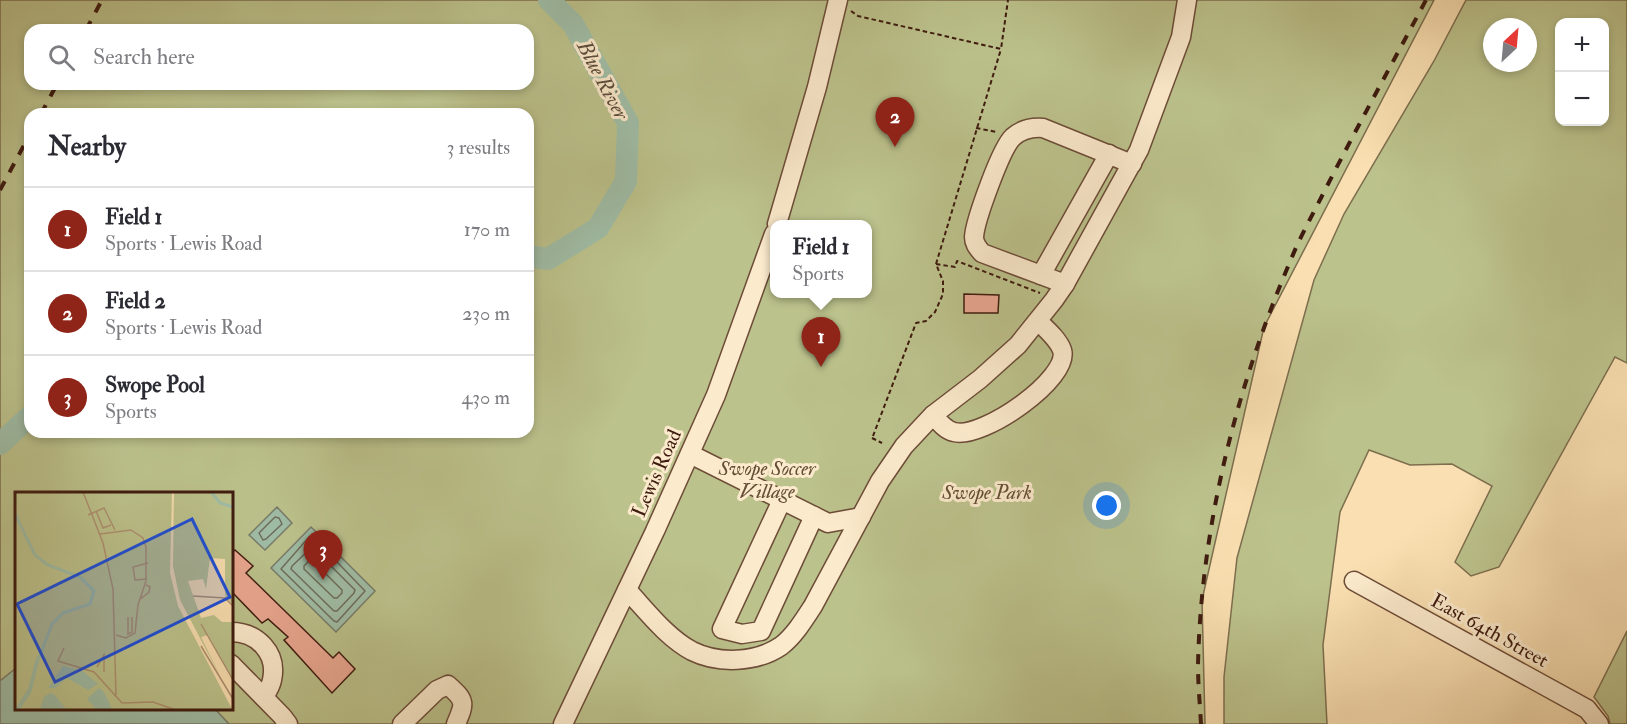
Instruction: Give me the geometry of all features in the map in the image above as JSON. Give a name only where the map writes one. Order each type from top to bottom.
[{"type":"street","points":[[627,590],[666,631],[692,651],[714,658],[736,660],[760,656],[781,645],[801,626],[880,481],[904,446],[933,415],[1018,345],[1065,284],[1139,150],[1181,37],[1187,0]]},
{"type":"street","points":[[778,220],[843,5]]},
{"type":"street","points":[[1065,284],[982,253],[974,241],[994,172],[1005,146],[1018,133],[1035,127],[1056,132],[1131,164]]},
{"type":"street","points":[[1041,275],[1109,154]]},
{"type":"street","name":"Lewis Road","points":[[563,724],[716,395],[770,245]]},
{"type":"street","points":[[933,415],[942,426],[953,432],[964,433],[993,423],[1023,405],[1054,372],[1062,359],[1062,350],[1038,321]]},
{"type":"street","points":[[690,454],[821,519],[861,517]]},
{"type":"street","points":[[782,500],[722,629],[742,634],[761,631],[821,519]]},
{"type":"street","name":"East 64th Street","points":[[1354,581],[1587,709],[1599,724]]},
{"type":"street","points":[[232,632],[255,637],[266,648],[273,663],[272,681],[264,697]]},
{"type":"street","points":[[232,665],[288,724]]},
{"type":"street","points":[[402,724],[437,690],[448,686],[462,698],[463,707],[456,724]]},
{"type":"street","points":[[446,724],[463,707]]},
{"type":"path","points":[[882,443],[872,437],[916,323],[926,321],[935,312],[943,294],[943,281],[936,264],[1000,49],[1008,0]]},
{"type":"path","points":[[843,5],[858,16],[1000,49]]},
{"type":"path","points":[[936,264],[955,267],[957,261],[1043,294]]},
{"type":"green space","name":"Swope Park","points":[[0,0],[1434,0],[1264,327],[1202,600],[1205,724],[0,724]]},
{"type":"green space","points":[[1466,0],[1627,0],[1627,363],[1615,357],[1499,567],[1471,576],[1455,562],[1492,486],[1452,464],[1410,465],[1369,450],[1340,512],[1323,645],[1327,724],[1224,724],[1224,677],[1237,558],[1314,280],[1344,214],[1434,61]]},
{"type":"green space","points":[[1627,631],[1627,724],[1610,724],[1608,716],[1594,697]]},
{"type":"water","points":[[277,507],[292,523],[265,550],[249,535]]},
{"type":"water","points":[[311,527],[375,591],[336,632],[271,568]]},
{"type":"water","points":[[15,669],[15,709],[215,709],[229,724],[0,724],[0,681]]},
{"type":"building","points":[[964,294],[999,295],[998,313],[964,313]]},
{"type":"building","points":[[235,550],[253,566],[246,573],[333,658],[339,652],[355,669],[332,693],[284,640],[288,637],[268,619],[262,623],[232,592],[232,552]]},
{"type":"waterway","name":"Blue River","points":[[534,257],[548,259],[598,228],[626,181],[628,123],[573,24],[549,0]]},
{"type":"waterway","name":"Blue River","points":[[0,444],[24,422]]},
{"type":"railway","points":[[89,24],[102,0]]},
{"type":"railway","points":[[1201,724],[1198,665],[1206,560],[1225,456],[1239,405],[1272,306],[1299,241],[1426,0]]},
{"type":"railway","points":[[44,108],[54,90]]},
{"type":"railway","points":[[0,190],[24,145]]},
{"type":"place","name":"Field 2","points":[[895,147]]},
{"type":"place","name":"Field 1","points":[[821,367]]},
{"type":"place","name":"Swope Pool","points":[[323,580]]},
{"type":"park label","name":"Swope Soccer Village","points":[[767,480]]}]
